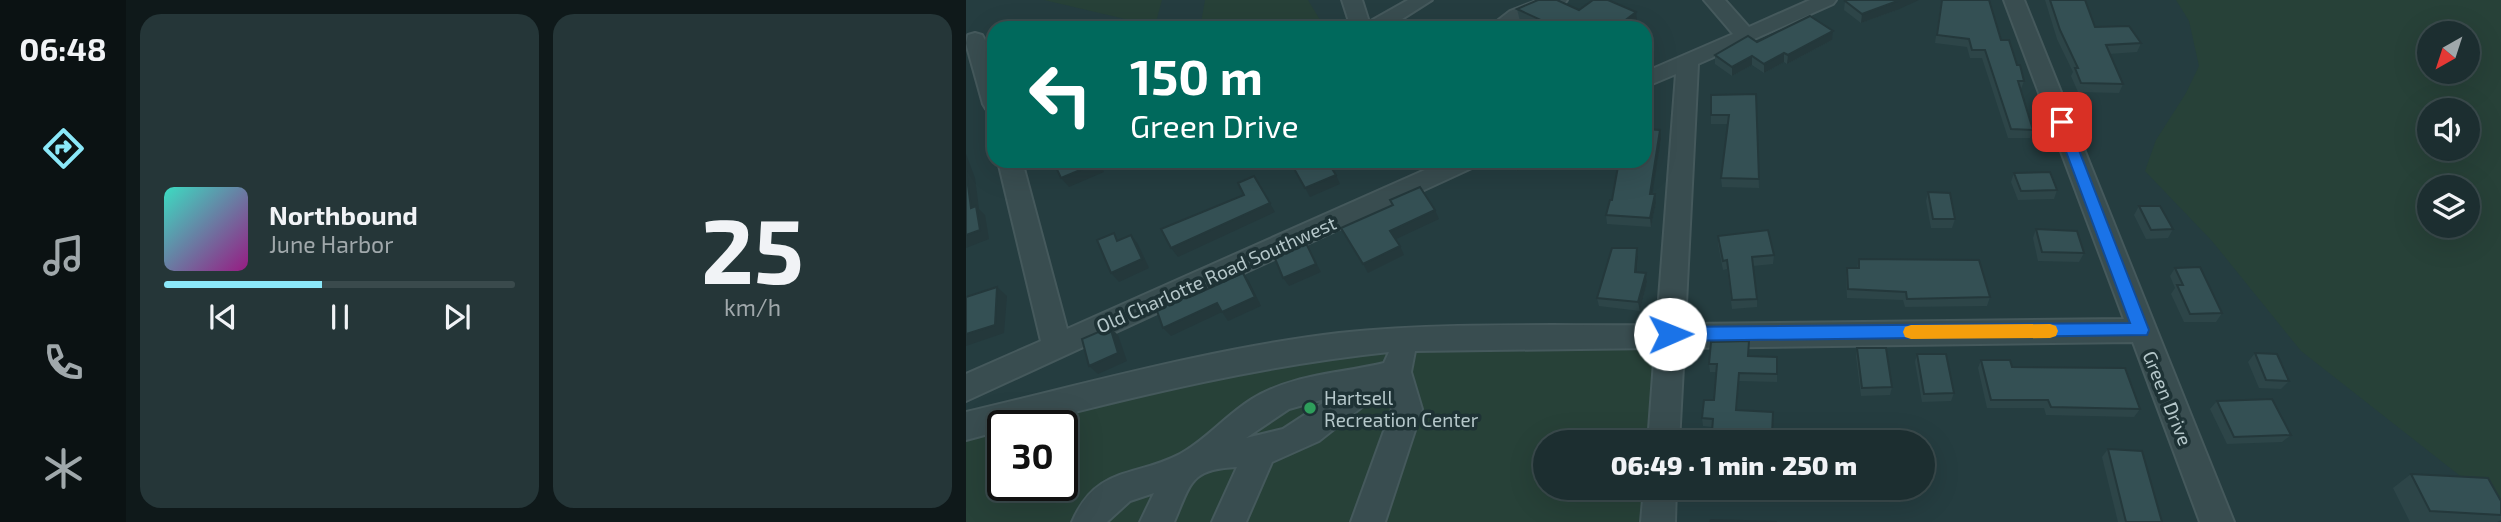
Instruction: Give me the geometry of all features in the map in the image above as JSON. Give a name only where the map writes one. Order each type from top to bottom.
[{"type":"street","points":[[1352,0],[1359,21]]},
{"type":"street","points":[[1385,21],[1422,0]]},
{"type":"street","points":[[1509,21],[1517,15],[1557,0]]},
{"type":"street","points":[[1714,0],[1745,35]]},
{"type":"street","points":[[1652,77],[1826,0]]},
{"type":"street","name":"Green Drive","points":[[2014,0],[2217,522]]},
{"type":"street","points":[[975,39],[987,80]]},
{"type":"street","points":[[1664,430],[1688,61]]},
{"type":"street","points":[[1012,168],[1057,346]]},
{"type":"street","name":"Old Charlotte Road Southwest","points":[[966,388],[1451,168]]},
{"type":"street","points":[[966,426],[1283,352],[1347,343],[1407,339],[1670,334],[2141,330]]},
{"type":"street","points":[[1089,522],[1107,496],[1138,480],[1195,462],[1261,450],[1292,441],[1385,376],[1407,339]]},
{"type":"street","points":[[1157,522],[1195,462],[1230,432],[1280,399],[1299,391],[1385,376]]},
{"type":"street","points":[[1368,522],[1407,410],[1385,376]]},
{"type":"street","points":[[1229,522],[1261,450]]},
{"type":"street","points":[[1658,522],[1659,500]]},
{"type":"green space","points":[[1044,0],[1162,0],[1156,21],[1134,21]]},
{"type":"green space","points":[[1205,0],[1308,0],[1321,21],[1201,21]]},
{"type":"green space","points":[[2176,0],[2501,0],[2501,508],[2301,351],[2212,241],[2145,171],[2156,140],[2186,93],[2199,66],[2189,21]]},
{"type":"green space","points":[[1407,339],[1655,349],[1649,430],[1533,430],[1533,500],[1644,500],[1642,522],[966,522],[966,426],[987,422],[987,501],[1078,501],[1078,410],[1047,410]]},
{"type":"building","points":[[1538,0],[1557,0],[1579,10],[1593,0],[1608,0],[1636,12],[1624,21],[1543,21],[1517,9]]},
{"type":"building","points":[[1900,0],[1862,14],[1845,1]]},
{"type":"building","points":[[1942,0],[1989,0],[2001,40],[2009,40],[2017,65],[2020,65],[2024,81],[2018,81],[2033,130],[2011,129],[1985,50],[1972,50],[1969,39],[1937,35]]},
{"type":"building","points":[[2050,0],[2085,0],[2095,27],[2129,26],[2141,43],[2106,45],[2123,84],[2081,83],[2075,68],[2078,68],[2060,30]]},
{"type":"building","points":[[1810,16],[1833,31],[1788,55],[1784,53],[1764,64],[1752,56],[1732,67],[1715,55],[1748,36],[1757,42]]},
{"type":"building","points":[[1756,94],[1759,179],[1721,178],[1729,115],[1711,115],[1711,95]]},
{"type":"building","points":[[1652,129],[1660,130],[1650,194],[1655,194],[1650,218],[1606,215],[1612,200],[1618,168],[1652,168]]},
{"type":"building","points":[[1056,168],[1085,168],[1061,178]]},
{"type":"building","points":[[1294,168],[1332,168],[1336,175],[1305,188]]},
{"type":"building","points":[[966,170],[971,208],[976,206],[980,230],[966,235]]},
{"type":"building","points":[[2050,172],[2057,190],[2021,191],[2014,173]]},
{"type":"building","points":[[1254,176],[1270,203],[1171,248],[1161,229],[1244,195],[1238,183]]},
{"type":"building","points":[[1420,187],[1435,210],[1390,231],[1400,246],[1363,264],[1341,228],[1393,205],[1390,200]]},
{"type":"building","points":[[1928,192],[1950,193],[1955,219],[1933,219]]},
{"type":"building","points":[[2139,206],[2160,206],[2173,229],[2151,230]]},
{"type":"building","points":[[2036,229],[2077,231],[2084,253],[2042,252]]},
{"type":"building","points":[[1768,230],[1774,255],[1752,257],[1757,299],[1732,300],[1727,260],[1723,261],[1718,236]]},
{"type":"building","points":[[1114,233],[1117,241],[1131,235],[1142,259],[1111,273],[1097,240]]},
{"type":"building","points":[[1306,243],[1316,264],[1283,278],[1274,256]]},
{"type":"building","points":[[1612,248],[1637,248],[1635,272],[1646,273],[1638,302],[1597,298]]},
{"type":"building","points":[[1859,259],[1979,260],[1990,297],[1907,299],[1906,292],[1848,289],[1847,268],[1859,268]]},
{"type":"building","points":[[2200,267],[2222,313],[2190,314],[2177,285],[2183,285],[2175,268]]},
{"type":"building","points":[[1243,273],[1255,297],[1222,312],[1217,303],[1163,328],[1155,305],[1187,291],[1190,297]]},
{"type":"building","points":[[997,287],[995,325],[966,334],[966,297]]},
{"type":"building","points":[[1110,327],[1118,353],[1089,366],[1082,339]]},
{"type":"building","points":[[1749,341],[1748,356],[1777,357],[1777,374],[1739,373],[1736,410],[1773,412],[1772,430],[1712,430],[1713,419],[1702,418],[1704,400],[1714,400],[1717,364],[1709,364],[1711,342]]},
{"type":"building","points":[[1857,348],[1886,348],[1892,387],[1862,388]]},
{"type":"building","points":[[2255,353],[2277,354],[2289,381],[2266,380]]},
{"type":"building","points":[[1917,354],[1946,354],[1954,393],[1924,394]]},
{"type":"building","points":[[1981,360],[2010,360],[2012,367],[2125,368],[2140,409],[2051,407],[2048,400],[1991,400]]},
{"type":"building","points":[[2272,399],[2291,435],[2234,437],[2217,401]]},
{"type":"building","points":[[2108,449],[2142,451],[2162,522],[2126,522]]},
{"type":"building","points":[[2411,474],[2488,478],[2501,501],[2501,515],[2430,511]]},
{"type":"building","points":[[1711,520],[1777,522],[1710,522]]},
{"type":"slow traffic","points":[[1911,332],[2050,331]]},
{"type":"place","name":"Hartsell Recreation Center","points":[[1310,408]]},
{"type":"route","points":[[1670,334],[2141,330],[2062,122]]}]
